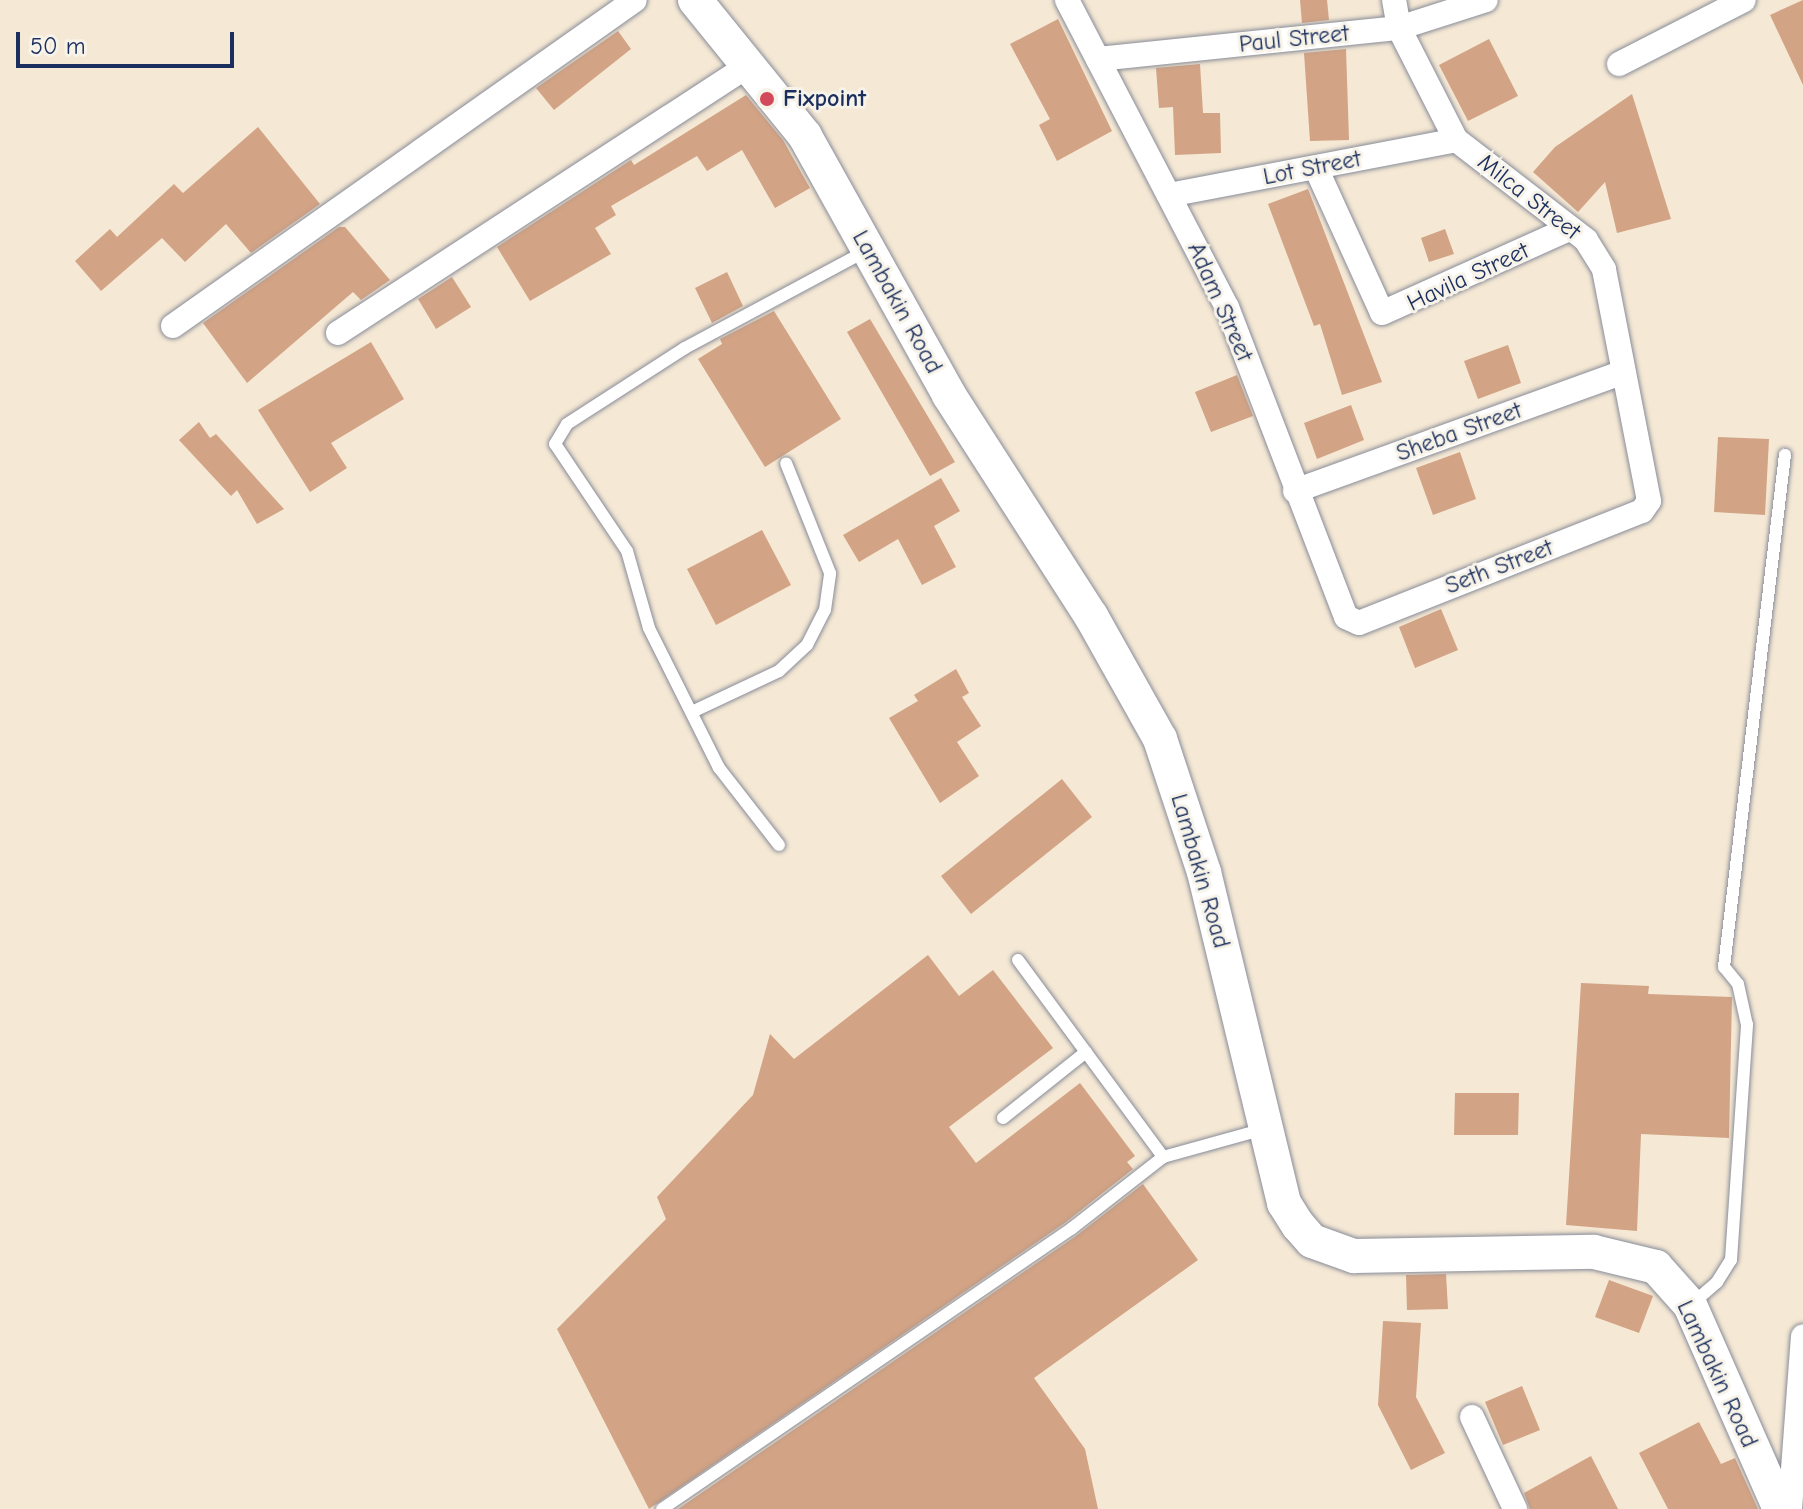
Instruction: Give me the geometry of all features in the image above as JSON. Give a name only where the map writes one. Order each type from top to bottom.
[{"type":"main road","name":"Lambakin Road","points":[[695,0],[751,64],[805,136],[949,395],[1091,616],[1160,739],[1204,872],[1284,1203],[1312,1241],[1333,1252],[1594,1252],[1656,1267],[1690,1305],[1780,1509]]},
{"type":"street","points":[[173,326],[635,0]]},
{"type":"street","name":"Adam Street","points":[[1067,0],[1227,307],[1295,491],[1346,617]]},
{"type":"street","name":"Milca Street","points":[[1394,0],[1399,28],[1456,140],[1567,230],[1586,240],[1604,269],[1649,501]]},
{"type":"street","name":"Paul Street","points":[[1098,59],[1399,28],[1486,0]]},
{"type":"street","points":[[1619,64],[1744,0]]},
{"type":"street","points":[[338,333],[751,64]]},
{"type":"street","name":"Lot Street","points":[[1169,195],[1456,140]]},
{"type":"street","name":"Havila Street","points":[[1316,168],[1382,313],[1567,230]]},
{"type":"street","name":"Sheba Street","points":[[1295,491],[1623,372]]},
{"type":"street","name":"Seth Street","points":[[1346,617],[1359,623],[1642,511],[1649,501]]},
{"type":"street","points":[[1790,1509],[1803,1336]]},
{"type":"street","points":[[1472,1417],[1515,1509]]},
{"type":"lane","points":[[779,845],[719,768],[694,711],[649,628],[627,551],[555,444],[567,424],[685,348],[868,250]]},
{"type":"lane","points":[[1690,1305],[1717,1282],[1731,1260],[1747,1025],[1738,984],[1724,967],[1785,455]]},
{"type":"lane","points":[[694,711],[779,671],[807,645],[825,610],[830,573],[786,463]]},
{"type":"lane","points":[[1018,960],[1163,1157]]},
{"type":"lane","points":[[1003,1118],[1086,1052]]},
{"type":"lane","points":[[662,1509],[1071,1229],[1163,1157],[1266,1128]]},
{"type":"building","points":[[1300,0],[1327,0],[1329,20],[1302,23]]},
{"type":"building","points":[[1803,0],[1803,85],[1770,15]]},
{"type":"building","points":[[1058,19],[1112,131],[1057,161],[1039,125],[1050,119],[1010,44]]},
{"type":"building","points":[[618,31],[631,49],[554,110],[536,88]]},
{"type":"building","points":[[1489,39],[1518,96],[1468,121],[1439,65]]},
{"type":"building","points":[[1346,49],[1349,140],[1310,141],[1304,53]]},
{"type":"building","points":[[1200,64],[1203,113],[1220,113],[1221,153],[1175,155],[1173,107],[1159,108],[1156,68]]},
{"type":"building","points":[[1632,94],[1671,219],[1617,233],[1605,182],[1578,212],[1533,172],[1555,147]]},
{"type":"building","points":[[746,95],[783,140],[810,188],[775,208],[742,150],[707,171],[697,156],[611,206],[616,215],[595,228],[611,254],[530,301],[497,247],[631,160],[634,165]]},
{"type":"building","points":[[258,127],[320,204],[251,253],[226,224],[185,262],[162,238],[101,291],[75,261],[110,229],[117,237],[174,184],[183,193]]},
{"type":"building","points":[[1308,189],[1382,382],[1342,395],[1320,324],[1314,326],[1268,204]]},
{"type":"building","points":[[339,227],[345,227],[390,280],[361,300],[353,292],[247,383],[203,323]]},
{"type":"building","points":[[1445,229],[1454,254],[1429,262],[1421,238]]},
{"type":"building","points":[[727,272],[743,306],[712,323],[695,288]]},
{"type":"building","points":[[452,277],[471,307],[436,329],[418,299]]},
{"type":"building","points":[[774,311],[841,419],[765,467],[698,359],[722,344],[720,339]]},
{"type":"building","points":[[870,319],[955,462],[930,476],[847,332]]},
{"type":"building","points":[[371,342],[404,399],[331,443],[347,468],[310,492],[258,410]]},
{"type":"building","points":[[1508,345],[1521,383],[1478,399],[1464,361]]},
{"type":"building","points":[[1237,375],[1253,416],[1211,432],[1195,392]]},
{"type":"building","points":[[1351,405],[1364,440],[1317,459],[1304,423]]},
{"type":"building","points":[[199,422],[210,438],[216,434],[284,509],[257,524],[237,490],[231,496],[179,440]]},
{"type":"building","points":[[1718,437],[1769,439],[1765,515],[1714,512]]},
{"type":"building","points":[[1460,452],[1476,499],[1433,515],[1416,468]]},
{"type":"building","points":[[941,478],[960,511],[934,526],[956,567],[922,585],[898,539],[859,562],[843,535]]},
{"type":"building","points":[[762,530],[791,585],[716,625],[687,569]]},
{"type":"building","points":[[1441,609],[1458,650],[1415,668],[1399,627]]},
{"type":"building","points":[[956,669],[969,693],[962,697],[981,726],[957,742],[979,776],[940,803],[889,718],[918,701],[914,695]]},
{"type":"building","points":[[1062,779],[1092,817],[971,914],[941,876]]},
{"type":"building","points":[[928,955],[959,996],[993,970],[1053,1048],[949,1127],[976,1163],[1080,1083],[1135,1156],[1127,1162],[1133,1169],[1066,1222],[649,1509],[557,1329],[666,1219],[657,1197],[753,1095],[770,1034],[794,1059]]},
{"type":"building","points":[[1581,983],[1649,986],[1648,994],[1732,997],[1729,1138],[1641,1134],[1637,1231],[1566,1225]]},
{"type":"building","points":[[1455,1093],[1519,1093],[1518,1135],[1454,1135]]},
{"type":"building","points":[[1143,1184],[1198,1260],[1034,1378],[1085,1449],[1098,1509],[678,1509],[1076,1236]]},
{"type":"building","points":[[1446,1274],[1448,1309],[1407,1310],[1406,1275]]},
{"type":"building","points":[[1609,1280],[1653,1296],[1639,1333],[1595,1317]]},
{"type":"building","points":[[1383,1321],[1421,1323],[1416,1397],[1445,1453],[1411,1470],[1378,1405]]},
{"type":"building","points":[[1522,1386],[1540,1430],[1503,1445],[1485,1402]]},
{"type":"building","points":[[1699,1422],[1721,1464],[1735,1458],[1758,1509],[1668,1509],[1639,1453]]},
{"type":"building","points":[[1591,1456],[1618,1509],[1530,1509],[1524,1493]]},
{"type":"place","name":"Fixpoint","points":[[767,99]]}]
